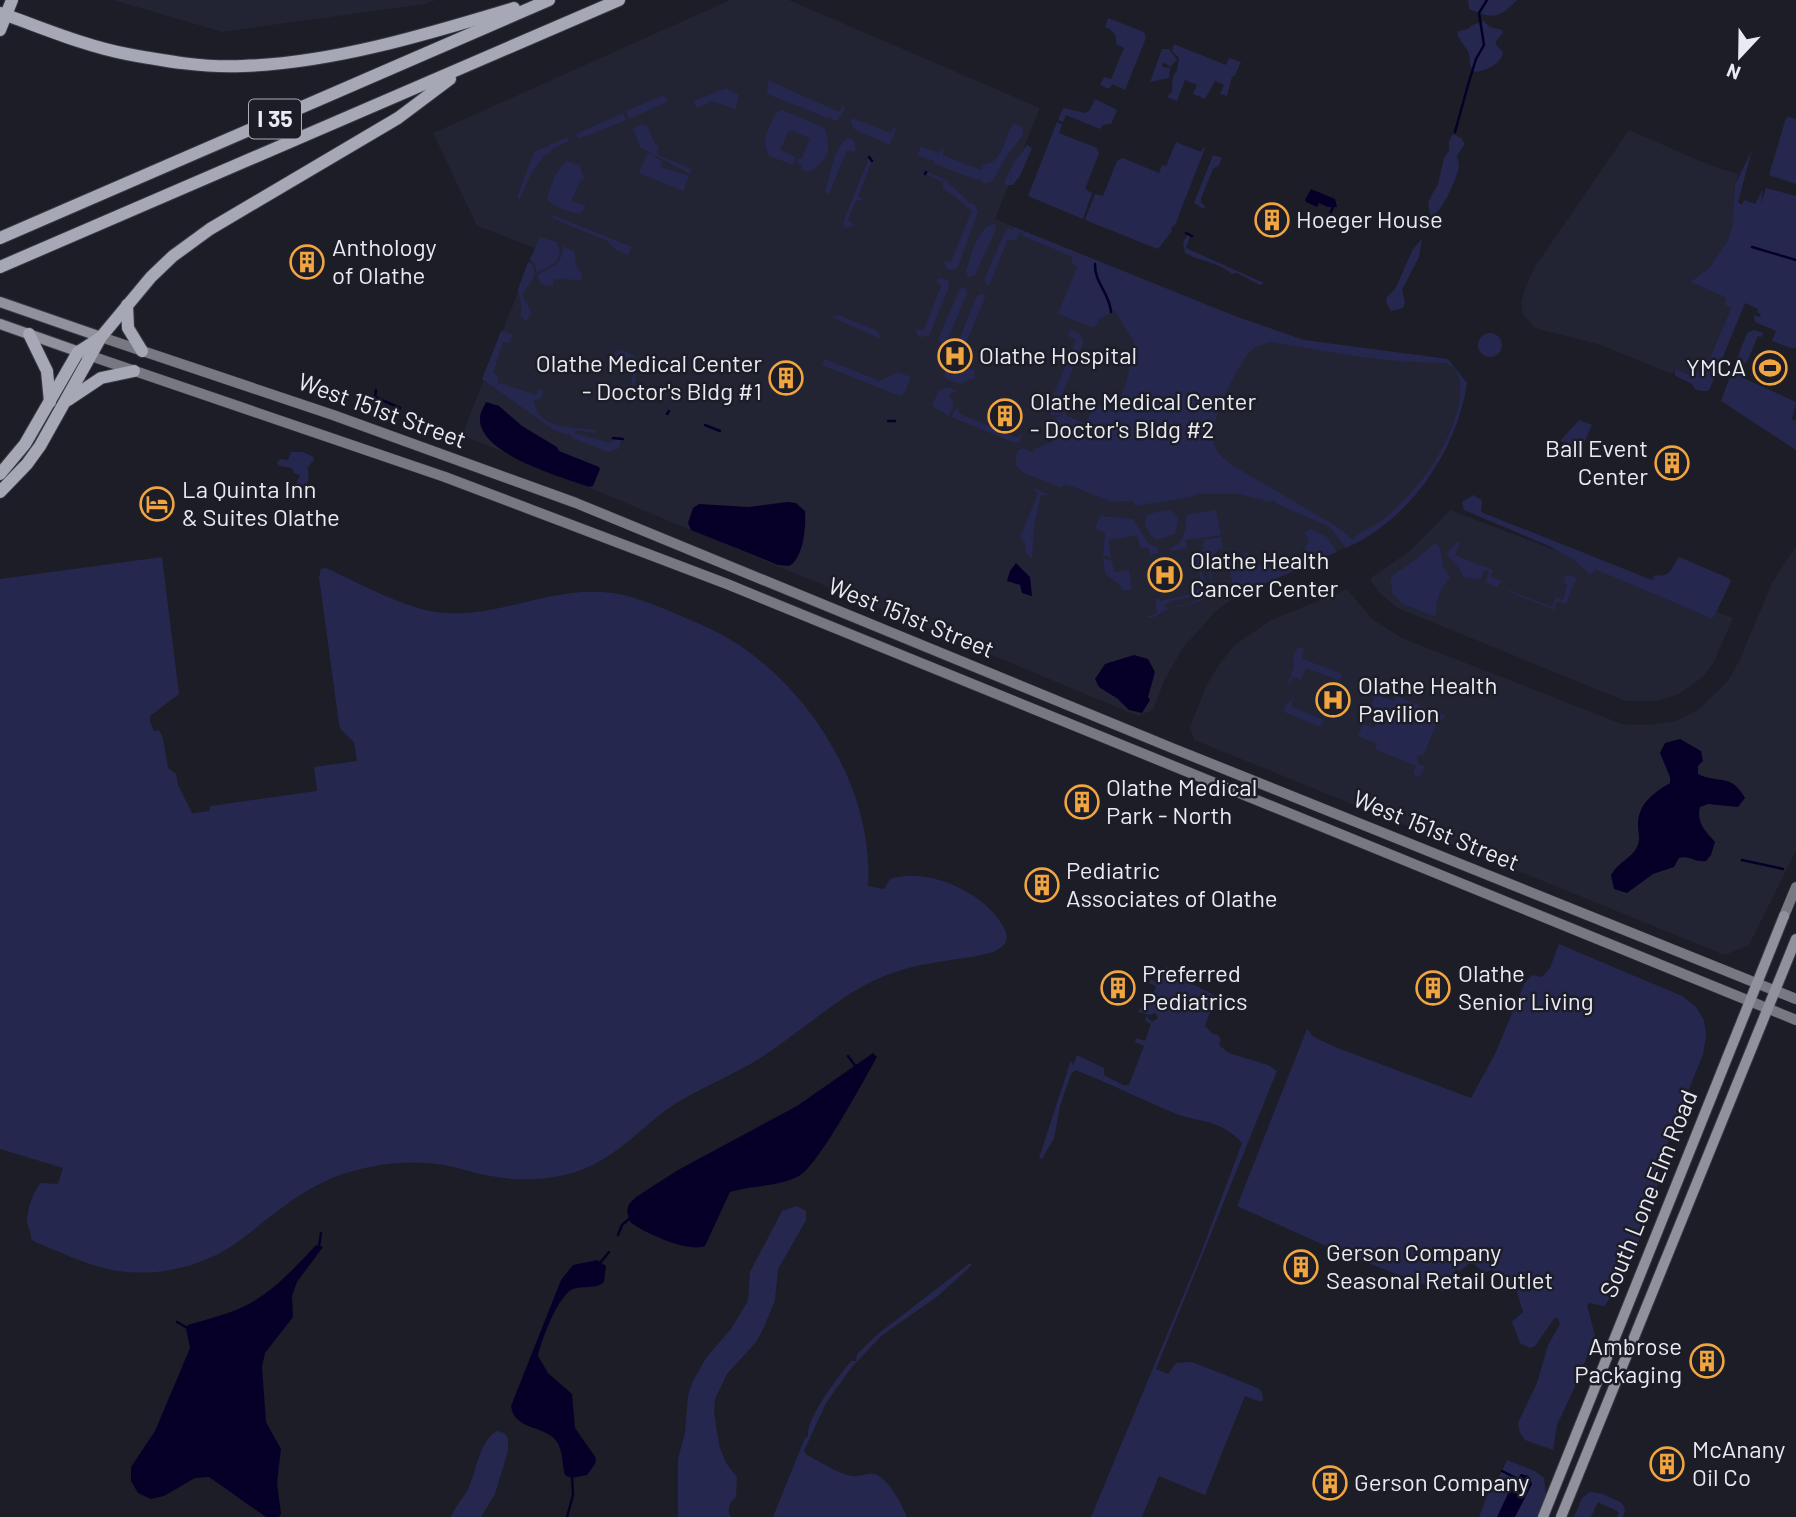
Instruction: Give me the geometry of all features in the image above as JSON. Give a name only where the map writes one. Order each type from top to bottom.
[{"type":"highway","points":[[0,30],[2,15],[12,0]]},
{"type":"highway","points":[[2,15],[124,54],[180,63],[242,66],[289,62],[419,37],[541,0]]},
{"type":"highway","name":"I 35","points":[[0,238],[549,0]]},
{"type":"highway","name":"I 35","points":[[0,267],[619,0]]},
{"type":"highway","points":[[0,474],[25,444],[50,402],[85,354],[151,276],[192,242],[398,117],[467,66]]},
{"type":"highway","points":[[127,305],[128,328],[142,351]]},
{"type":"highway","points":[[29,334],[47,371],[50,402]]},
{"type":"highway","points":[[0,492],[27,464],[65,402],[85,354]]},
{"type":"highway","points":[[65,402],[101,378],[134,371]]},
{"type":"main road","name":"West 151st Street","points":[[0,302],[333,415],[576,503],[1172,748],[1796,999]]},
{"type":"main road","name":"West 151st Street","points":[[0,324],[512,501],[826,624],[1796,1020]]},
{"type":"main road","points":[[1373,847],[1380,831]]},
{"type":"main road","name":"South Lone Elm Road","points":[[1543,1517],[1796,887]]},
{"type":"main road","name":"South Lone Elm Road","points":[[1562,1517],[1796,939]]},
{"type":"shaded area","points":[[113,0],[436,0],[425,4],[222,32]]},
{"type":"shaded area","name":"Olathe Hospital","points":[[730,0],[789,0],[1040,108],[995,219],[1253,324],[1306,341],[1447,359],[1465,380],[1463,401],[1435,466],[1401,507],[1352,545],[1241,593],[1216,611],[1182,649],[1165,679],[1153,710],[1138,716],[462,435],[535,248],[477,226],[433,133]]},
{"type":"shaded area","points":[[1468,0],[1517,0],[1500,14],[1490,16],[1469,9]]},
{"type":"shaded area","points":[[1108,18],[1144,32],[1146,38],[1125,90],[1112,84],[1109,89],[1100,85],[1104,77],[1111,79],[1124,48],[1116,44],[1114,33],[1105,27]]},
{"type":"shaded area","points":[[1483,21],[1490,27],[1502,30],[1496,45],[1503,52],[1496,63],[1475,72],[1470,66],[1469,53],[1457,35],[1458,31]]},
{"type":"shaded area","points":[[1174,44],[1226,65],[1229,58],[1241,62],[1232,77],[1227,96],[1220,94],[1224,85],[1215,81],[1205,99],[1193,94],[1197,85],[1185,80],[1177,101],[1167,97],[1172,92],[1179,58],[1172,51]]},
{"type":"shaded area","points":[[1162,49],[1169,49],[1177,60],[1170,67],[1162,64],[1163,67],[1170,68],[1169,78],[1150,82]]},
{"type":"shaded area","points":[[768,80],[839,112],[843,105],[845,109],[838,120],[825,117],[767,94]]},
{"type":"shaded area","points":[[726,88],[739,95],[736,109],[712,101],[697,108],[694,101]]},
{"type":"shaded area","points":[[664,95],[667,102],[629,119],[626,111]]},
{"type":"shaded area","points":[[1095,99],[1117,110],[1111,124],[1103,125],[1100,129],[1066,115],[1063,122],[1058,120],[1063,108],[1085,113],[1090,110]]},
{"type":"shaded area","points":[[782,110],[825,128],[827,154],[821,163],[808,172],[802,170],[803,166],[797,162],[802,158],[810,138],[789,130],[780,150],[796,157],[793,165],[769,156],[766,150],[768,129],[776,113]]},
{"type":"shaded area","points":[[623,113],[626,120],[590,135],[579,138],[576,134]]},
{"type":"shaded area","points":[[852,118],[891,133],[896,127],[890,145],[854,129]]},
{"type":"shaded area","points":[[1786,118],[1796,119],[1796,184],[1769,175]]},
{"type":"shaded area","points":[[1057,122],[1062,125],[1059,133],[1097,148],[1099,153],[1085,189],[1092,193],[1083,219],[1028,196]]},
{"type":"shaded area","points":[[1013,124],[1022,126],[1023,135],[994,179],[988,183],[917,156],[921,146],[939,153],[944,147],[943,155],[981,170],[984,164],[995,160],[999,155]]},
{"type":"shaded area","points":[[647,125],[655,144],[659,146],[657,155],[692,169],[690,174],[640,147],[633,128]]},
{"type":"shaded area","points":[[1629,130],[1712,166],[1739,174],[1735,185],[1732,226],[1728,240],[1710,267],[1690,282],[1727,298],[1731,308],[1703,374],[1695,377],[1676,369],[1672,374],[1601,345],[1535,328],[1523,315],[1523,294],[1534,268]]},
{"type":"shaded area","points":[[1453,134],[1465,144],[1457,155],[1459,166],[1453,186],[1433,216],[1430,215],[1428,202],[1438,184]]},
{"type":"shaded area","points":[[568,137],[569,141],[551,151],[538,164],[520,199],[517,198],[534,152]]},
{"type":"shaded area","points":[[848,138],[854,141],[856,149],[854,152],[847,150],[829,194],[825,192],[835,156]]},
{"type":"shaded area","points":[[1176,142],[1201,152],[1205,148],[1175,225],[1158,249],[1085,220],[1095,194],[1103,196],[1117,161],[1123,158],[1159,173],[1162,165],[1166,166]]},
{"type":"shaded area","points":[[1027,145],[1032,148],[1020,176],[1013,185],[1006,185],[1004,182],[1013,164]]},
{"type":"shaded area","points":[[1752,150],[1738,202],[1742,205],[1744,200],[1755,204],[1763,189],[1761,204],[1766,188],[1796,196],[1796,347],[1794,349],[1772,341],[1776,331],[1755,322],[1754,315],[1760,317],[1761,314],[1757,312],[1758,309],[1745,303],[1710,388],[1708,391],[1701,391],[1674,373],[1676,369],[1695,377],[1696,372],[1703,374],[1731,308],[1724,304],[1727,298],[1690,282],[1710,267],[1728,240],[1732,226],[1735,185]]},
{"type":"shaded area","points":[[648,152],[662,162],[661,167],[689,176],[683,191],[639,173]]},
{"type":"shaded area","points":[[1213,155],[1222,158],[1219,165],[1213,169],[1201,198],[1204,209],[1194,203]]},
{"type":"shaded area","points":[[869,158],[872,161],[858,196],[864,201],[856,200],[848,220],[854,225],[848,228],[844,226],[844,220]]},
{"type":"shaded area","points":[[566,161],[579,165],[585,179],[580,181],[571,201],[586,205],[581,213],[562,209],[547,198],[555,175]]},
{"type":"shaded area","points":[[928,172],[944,179],[968,203],[974,204],[978,211],[958,267],[954,270],[947,269],[944,261],[951,262],[972,210],[943,189],[943,182],[927,175]]},
{"type":"shaded area","points":[[1311,189],[1335,199],[1337,207],[1319,203],[1317,207],[1306,202]]},
{"type":"shaded area","points":[[553,215],[632,247],[628,255],[616,250],[607,241],[552,218]]},
{"type":"shaded area","points":[[995,224],[996,229],[975,275],[968,277],[966,271],[976,243],[984,230]]},
{"type":"shaded area","points":[[1011,225],[1012,231],[1014,227],[1235,316],[1304,340],[1448,359],[1467,383],[1453,433],[1427,480],[1410,501],[1369,536],[1346,548],[1330,527],[1277,504],[1274,500],[1271,502],[1239,494],[1199,492],[1195,496],[1135,506],[1133,501],[1112,502],[1066,484],[1061,488],[1024,473],[1015,464],[1018,450],[1023,448],[1032,452],[1052,442],[1057,429],[1053,419],[1063,414],[1052,416],[1048,408],[1076,340],[1068,336],[1070,329],[1081,335],[1083,343],[1057,407],[1065,411],[1066,415],[1085,424],[1093,407],[1097,405],[1109,411],[1116,410],[1127,380],[1134,342],[1114,310],[1101,318],[1094,328],[1058,314],[1077,267],[1071,263],[1073,257],[1023,236],[1020,232],[1016,241],[1008,239],[989,286],[985,284],[985,278],[1005,232]],"holes":[[[1271,342],[1379,359],[1445,363],[1455,370],[1460,381],[1460,394],[1452,425],[1430,469],[1388,516],[1352,539],[1336,526],[1232,465],[1214,444],[1216,420],[1232,380],[1251,351]]]},
{"type":"shaded area","points":[[1190,236],[1186,248],[1264,283],[1260,285],[1185,253],[1183,242]]},
{"type":"shaded area","points":[[540,237],[557,242],[560,254],[555,263],[537,273],[530,259]]},
{"type":"shaded area","points":[[1422,239],[1419,257],[1402,290],[1405,302],[1403,308],[1391,311],[1386,302],[1387,297],[1395,289],[1413,249]]},
{"type":"shaded area","points":[[563,246],[575,252],[576,266],[582,274],[581,281],[565,277],[551,280],[554,281],[553,286],[541,284],[537,276],[558,262]]},
{"type":"shaded area","points":[[528,262],[533,265],[535,275],[522,295],[532,313],[526,321],[520,316],[522,308],[518,289]]},
{"type":"shaded area","points":[[940,278],[948,280],[949,287],[929,336],[922,338],[917,335],[916,329],[924,330],[941,286],[936,281]]},
{"type":"shaded area","points":[[960,288],[965,288],[967,294],[945,345],[938,340]]},
{"type":"shaded area","points":[[980,294],[986,295],[964,348],[956,348],[976,297]]},
{"type":"shaded area","points":[[839,315],[878,331],[881,339],[831,317]]},
{"type":"shaded area","points":[[1754,330],[1763,333],[1762,337],[1758,336],[1746,364],[1744,363],[1741,369],[1734,366],[1747,333]]},
{"type":"shaded area","points":[[501,331],[513,334],[510,343],[503,342],[493,373],[499,377],[497,385],[500,383],[536,395],[538,389],[541,389],[541,399],[534,400],[536,410],[542,417],[558,425],[595,430],[595,433],[575,430],[575,433],[610,443],[618,438],[622,439],[618,449],[608,452],[571,437],[570,434],[554,430],[482,379]]},
{"type":"shaded area","points":[[1485,333],[1495,333],[1502,340],[1502,350],[1495,357],[1485,357],[1478,350],[1478,340]]},
{"type":"shaded area","points":[[615,351],[632,354],[638,361],[634,389],[630,393],[625,393],[623,389],[630,389],[634,369],[627,367],[628,359],[615,357]]},
{"type":"shaded area","points":[[825,359],[880,381],[898,372],[911,377],[904,394],[900,396],[822,365]]},
{"type":"shaded area","points":[[954,361],[974,370],[975,378],[960,384],[946,379],[944,375],[949,364]]},
{"type":"shaded area","points":[[1733,368],[1743,373],[1741,377],[1796,402],[1792,419],[1796,421],[1796,450],[1721,401]]},
{"type":"shaded area","points":[[947,387],[958,391],[949,394],[954,405],[949,416],[932,406],[938,391]]},
{"type":"shaded area","points":[[486,402],[499,406],[522,426],[557,447],[559,451],[599,467],[593,486],[589,487],[542,470],[506,453],[492,443],[483,431],[480,418]]},
{"type":"shaded area","points":[[957,407],[960,414],[1016,437],[1023,434],[1020,441],[1015,443],[951,417]]},
{"type":"shaded area","points":[[1579,420],[1592,425],[1582,447],[1560,441]]},
{"type":"shaded area","points":[[291,452],[303,452],[314,457],[308,467],[307,483],[300,490],[295,486],[300,475],[294,473],[292,468],[279,466],[277,462],[281,459],[288,460]]},
{"type":"shaded area","points":[[1035,488],[1048,495],[1041,495],[1034,526],[1032,558],[1026,554],[1025,542],[1020,538],[1038,493],[1033,490]]},
{"type":"shaded area","points":[[1473,495],[1482,500],[1481,512],[1652,580],[1655,575],[1668,573],[1679,557],[1731,581],[1714,617],[1711,618],[1595,569],[1589,574],[1574,560],[1549,546],[1464,510],[1462,502]]},
{"type":"shaded area","points":[[796,503],[805,511],[801,549],[789,566],[778,565],[691,530],[688,523],[693,508],[699,504],[748,507]]},
{"type":"shaded area","points":[[1170,510],[1178,518],[1175,534],[1157,540],[1151,536],[1145,525],[1146,516]]},
{"type":"shaded area","points":[[1216,510],[1221,535],[1186,540],[1187,548],[1171,551],[1170,548],[1182,539],[1187,515]]},
{"type":"shaded area","points":[[1450,510],[1733,618],[1714,662],[1703,677],[1679,694],[1657,701],[1625,701],[1397,608],[1370,580],[1410,551]]},
{"type":"shaded area","points":[[1101,516],[1133,519],[1149,544],[1158,548],[1159,553],[1150,555],[1148,547],[1140,548],[1137,535],[1109,540],[1111,558],[1103,555],[1105,532],[1095,529]]},
{"type":"shaded area","points":[[1311,529],[1327,537],[1337,552],[1239,595],[1232,582],[1228,563],[1244,558],[1245,551],[1248,553],[1246,560],[1275,570],[1278,564],[1287,563],[1295,557],[1301,559],[1309,538],[1304,533]]},
{"type":"shaded area","points":[[1221,537],[1223,548],[1218,549],[1211,564],[1198,566],[1197,557],[1202,556],[1204,540]]},
{"type":"shaded area","points":[[1457,542],[1460,543],[1455,555],[1493,570],[1491,576],[1502,581],[1497,587],[1485,582],[1489,572],[1485,569],[1480,580],[1463,577],[1459,567],[1447,556]]},
{"type":"shaded area","points":[[1435,543],[1440,547],[1443,567],[1450,577],[1439,594],[1436,614],[1433,616],[1402,603],[1393,594],[1390,580]]},
{"type":"shaded area","points":[[1796,546],[1796,851],[1749,945],[1725,955],[1194,740],[1190,727],[1206,686],[1236,644],[1271,620],[1347,589],[1372,619],[1402,638],[1622,724],[1648,725],[1676,721],[1699,709],[1728,681],[1772,583]]},
{"type":"shaded area","points":[[162,557],[179,694],[150,716],[150,721],[154,731],[159,730],[163,738],[168,768],[176,774],[178,785],[192,813],[210,811],[210,806],[317,791],[314,767],[357,761],[354,742],[341,730],[339,724],[319,577],[321,569],[326,568],[400,602],[444,613],[486,610],[570,593],[612,593],[657,606],[723,635],[767,666],[792,691],[815,719],[850,782],[861,816],[867,851],[868,886],[884,889],[890,879],[922,876],[956,886],[986,905],[997,917],[1005,930],[1006,941],[993,952],[905,969],[863,986],[757,1060],[688,1096],[605,1158],[581,1170],[548,1178],[514,1179],[414,1162],[357,1170],[331,1178],[305,1192],[243,1238],[212,1257],[158,1272],[140,1273],[104,1268],[35,1242],[31,1239],[27,1222],[31,1201],[41,1183],[58,1184],[63,1168],[0,1149],[0,579]]},
{"type":"shaded area","points":[[1103,558],[1112,561],[1114,572],[1129,570],[1132,589],[1123,591],[1119,584],[1105,574]]},
{"type":"shaded area","points":[[1016,563],[1030,577],[1032,596],[1022,593],[1020,585],[1007,581]]},
{"type":"shaded area","points":[[1210,566],[1212,578],[1211,588],[1207,567]]},
{"type":"shaded area","points":[[1198,568],[1205,580],[1203,588],[1199,593],[1164,606],[1168,608],[1186,605],[1201,599],[1210,590],[1203,599],[1197,602],[1189,605],[1169,609],[1152,617],[1145,617],[1157,614],[1155,599],[1161,601],[1187,595],[1202,587]]},
{"type":"shaded area","points":[[1566,575],[1577,577],[1566,604],[1557,601],[1554,610],[1508,591],[1552,607],[1556,597],[1563,600],[1567,585],[1563,582]]},
{"type":"shaded area","points":[[1298,647],[1304,649],[1301,658],[1342,674],[1340,681],[1306,668],[1301,680],[1293,676],[1290,684],[1288,683],[1294,666],[1293,655]]},
{"type":"shaded area","points":[[1134,655],[1148,659],[1155,672],[1148,697],[1150,700],[1142,713],[1129,710],[1099,687],[1095,679],[1105,664]]},
{"type":"shaded area","points":[[1296,689],[1291,706],[1324,720],[1321,727],[1284,712]]},
{"type":"shaded area","points":[[1375,694],[1394,701],[1396,696],[1446,716],[1436,725],[1424,754],[1417,756],[1418,764],[1425,766],[1420,776],[1413,775],[1416,766],[1375,749],[1377,744],[1358,736],[1363,724],[1374,728],[1382,710],[1371,706]]},
{"type":"shaded area","points":[[1680,739],[1701,751],[1703,761],[1698,766],[1698,774],[1730,782],[1745,798],[1738,807],[1708,804],[1700,807],[1700,822],[1715,842],[1706,861],[1679,858],[1674,867],[1653,874],[1627,893],[1614,889],[1611,875],[1635,851],[1639,839],[1639,818],[1644,805],[1652,795],[1670,783],[1660,753],[1665,743]]},
{"type":"shaded area","points":[[1559,944],[1682,996],[1696,1007],[1704,1020],[1706,1036],[1703,1054],[1658,1168],[1657,1193],[1623,1282],[1604,1306],[1589,1303],[1587,1306],[1595,1335],[1557,1425],[1553,1450],[1525,1440],[1518,1423],[1537,1383],[1548,1345],[1560,1324],[1558,1318],[1554,1319],[1535,1346],[1530,1348],[1520,1343],[1512,1322],[1523,1312],[1516,1289],[1503,1284],[1492,1270],[1484,1273],[1474,1264],[1469,1264],[1460,1271],[1456,1270],[1443,1292],[1337,1251],[1237,1206],[1307,1029],[1314,1037],[1335,1047],[1471,1098],[1496,1052],[1524,984],[1532,975],[1542,977],[1550,968]]},
{"type":"shaded area","points":[[1166,967],[1193,977],[1192,984],[1216,996],[1205,1026],[1218,1035],[1221,1040],[1219,1045],[1229,1053],[1268,1065],[1277,1071],[1156,1369],[1168,1374],[1176,1363],[1192,1362],[1258,1388],[1262,1392],[1263,1400],[1261,1402],[1245,1396],[1205,1495],[1159,1476],[1142,1517],[1091,1517],[1201,1253],[1242,1143],[1218,1126],[1174,1113],[1075,1070],[1071,1074],[1060,1106],[1054,1138],[1042,1159],[1039,1158],[1070,1063],[1072,1061],[1073,1066],[1077,1055],[1104,1068],[1104,1075],[1123,1085],[1129,1085],[1144,1046],[1135,1042],[1136,1038],[1145,1041],[1151,1024],[1145,1021],[1146,1016],[1152,1022],[1158,1018],[1155,1013],[1149,1015],[1138,1012],[1140,1008],[1147,1010],[1156,986],[1149,983],[1150,979],[1158,982]]},
{"type":"shaded area","points":[[873,1053],[877,1057],[862,1084],[829,1140],[807,1169],[791,1180],[730,1192],[705,1246],[688,1247],[678,1244],[630,1222],[627,1211],[629,1204],[636,1197],[678,1170],[797,1106]]},
{"type":"shaded area","points":[[796,1206],[806,1211],[806,1220],[778,1269],[775,1300],[764,1327],[756,1342],[727,1374],[715,1399],[719,1445],[726,1463],[737,1477],[736,1497],[729,1509],[731,1517],[678,1517],[678,1459],[685,1433],[688,1396],[692,1383],[706,1358],[731,1329],[748,1301],[750,1272],[782,1211]]},
{"type":"shaded area","points":[[316,1245],[323,1247],[297,1282],[292,1296],[293,1317],[265,1353],[262,1367],[266,1422],[281,1449],[277,1483],[281,1514],[279,1517],[266,1517],[209,1477],[195,1478],[164,1496],[151,1499],[138,1493],[131,1481],[131,1467],[155,1431],[190,1348],[186,1328],[188,1325],[236,1310],[259,1298],[289,1273]]},
{"type":"shaded area","points":[[597,1260],[606,1266],[604,1282],[597,1286],[573,1289],[567,1293],[551,1319],[538,1356],[548,1373],[572,1394],[575,1428],[596,1458],[587,1475],[571,1478],[565,1475],[557,1442],[546,1433],[518,1420],[511,1406],[561,1280],[573,1265]]},
{"type":"shaded area","points":[[970,1263],[972,1265],[938,1296],[881,1336],[852,1367],[826,1403],[804,1451],[846,1475],[879,1476],[894,1492],[907,1517],[773,1517],[805,1438],[808,1437],[812,1420],[824,1398],[851,1361],[856,1361],[857,1354],[878,1334]]},
{"type":"shaded area","points":[[497,1431],[508,1438],[508,1451],[495,1494],[481,1517],[451,1517],[469,1487],[486,1441]]},
{"type":"shaded area","points":[[1507,1460],[1535,1471],[1544,1478],[1546,1495],[1537,1517],[1479,1517],[1488,1493],[1491,1493]]},
{"type":"shaded area","points":[[1521,1474],[1529,1476],[1532,1484],[1515,1517],[1497,1517],[1513,1483]]},
{"type":"shaded area","points":[[1590,1492],[1603,1494],[1622,1503],[1625,1509],[1623,1517],[1617,1517],[1619,1512],[1598,1502],[1591,1517],[1574,1517],[1582,1498]]},
{"type":"waterway","points":[[1455,132],[1476,59],[1484,45],[1479,13],[1487,0]]},
{"type":"waterway","points":[[869,157],[872,161]]},
{"type":"waterway","points":[[1330,214],[1333,207]]},
{"type":"waterway","points":[[1186,233],[1192,236]]},
{"type":"waterway","points":[[1752,247],[1796,260]]},
{"type":"waterway","points":[[1095,264],[1097,277],[1111,312]]},
{"type":"waterway","points":[[376,390],[375,397],[400,408]]},
{"type":"waterway","points":[[888,421],[895,421]]},
{"type":"waterway","points":[[705,425],[720,431]]},
{"type":"waterway","points":[[613,438],[623,439]]},
{"type":"waterway","points":[[1742,860],[1783,869]]},
{"type":"waterway","points":[[848,1056],[856,1067]]},
{"type":"waterway","points":[[618,1235],[622,1225],[630,1218]]},
{"type":"waterway","points":[[319,1247],[321,1233]]},
{"type":"waterway","points":[[600,1263],[609,1252]]},
{"type":"waterway","points":[[177,1322],[189,1329]]},
{"type":"waterway","points":[[1502,1471],[1516,1478]]},
{"type":"waterway","points":[[567,1517],[573,1495],[572,1475]]},
{"type":"place","name":"Hoeger House","points":[[1272,220]]},
{"type":"place","name":"Anthology of Olathe","points":[[307,262]]},
{"type":"place","name":"Olathe Hospital","points":[[955,356]]},
{"type":"place","name":"YMCA","points":[[1770,368]]},
{"type":"place","name":"Olathe Medical Center - Doctor's Bldg #1","points":[[786,378]]},
{"type":"place","name":"Olathe Medical Center - Doctor's Bldg #2","points":[[1005,416]]},
{"type":"place","name":"Ball Event Center","points":[[1672,463]]},
{"type":"place","name":"La Quinta Inn & Suites Olathe","points":[[157,504]]},
{"type":"place","name":"Olathe Health Cancer Center","points":[[1165,575]]},
{"type":"place","name":"Olathe Health Pavilion","points":[[1333,700]]},
{"type":"place","name":"Olathe Medical Park - North","points":[[1082,802]]},
{"type":"place","name":"Pediatric Associates of Olathe","points":[[1042,885]]},
{"type":"place","name":"Preferred Pediatrics","points":[[1118,988]]},
{"type":"place","name":"Olathe Senior Living","points":[[1433,988]]},
{"type":"place","name":"Gerson Company Seasonal Retail Outlet","points":[[1301,1267]]},
{"type":"place","name":"Ambrose Packaging","points":[[1707,1361]]},
{"type":"place","name":"McAnany Oil Co","points":[[1667,1464]]},
{"type":"place","name":"Gerson Company","points":[[1330,1483]]}]
